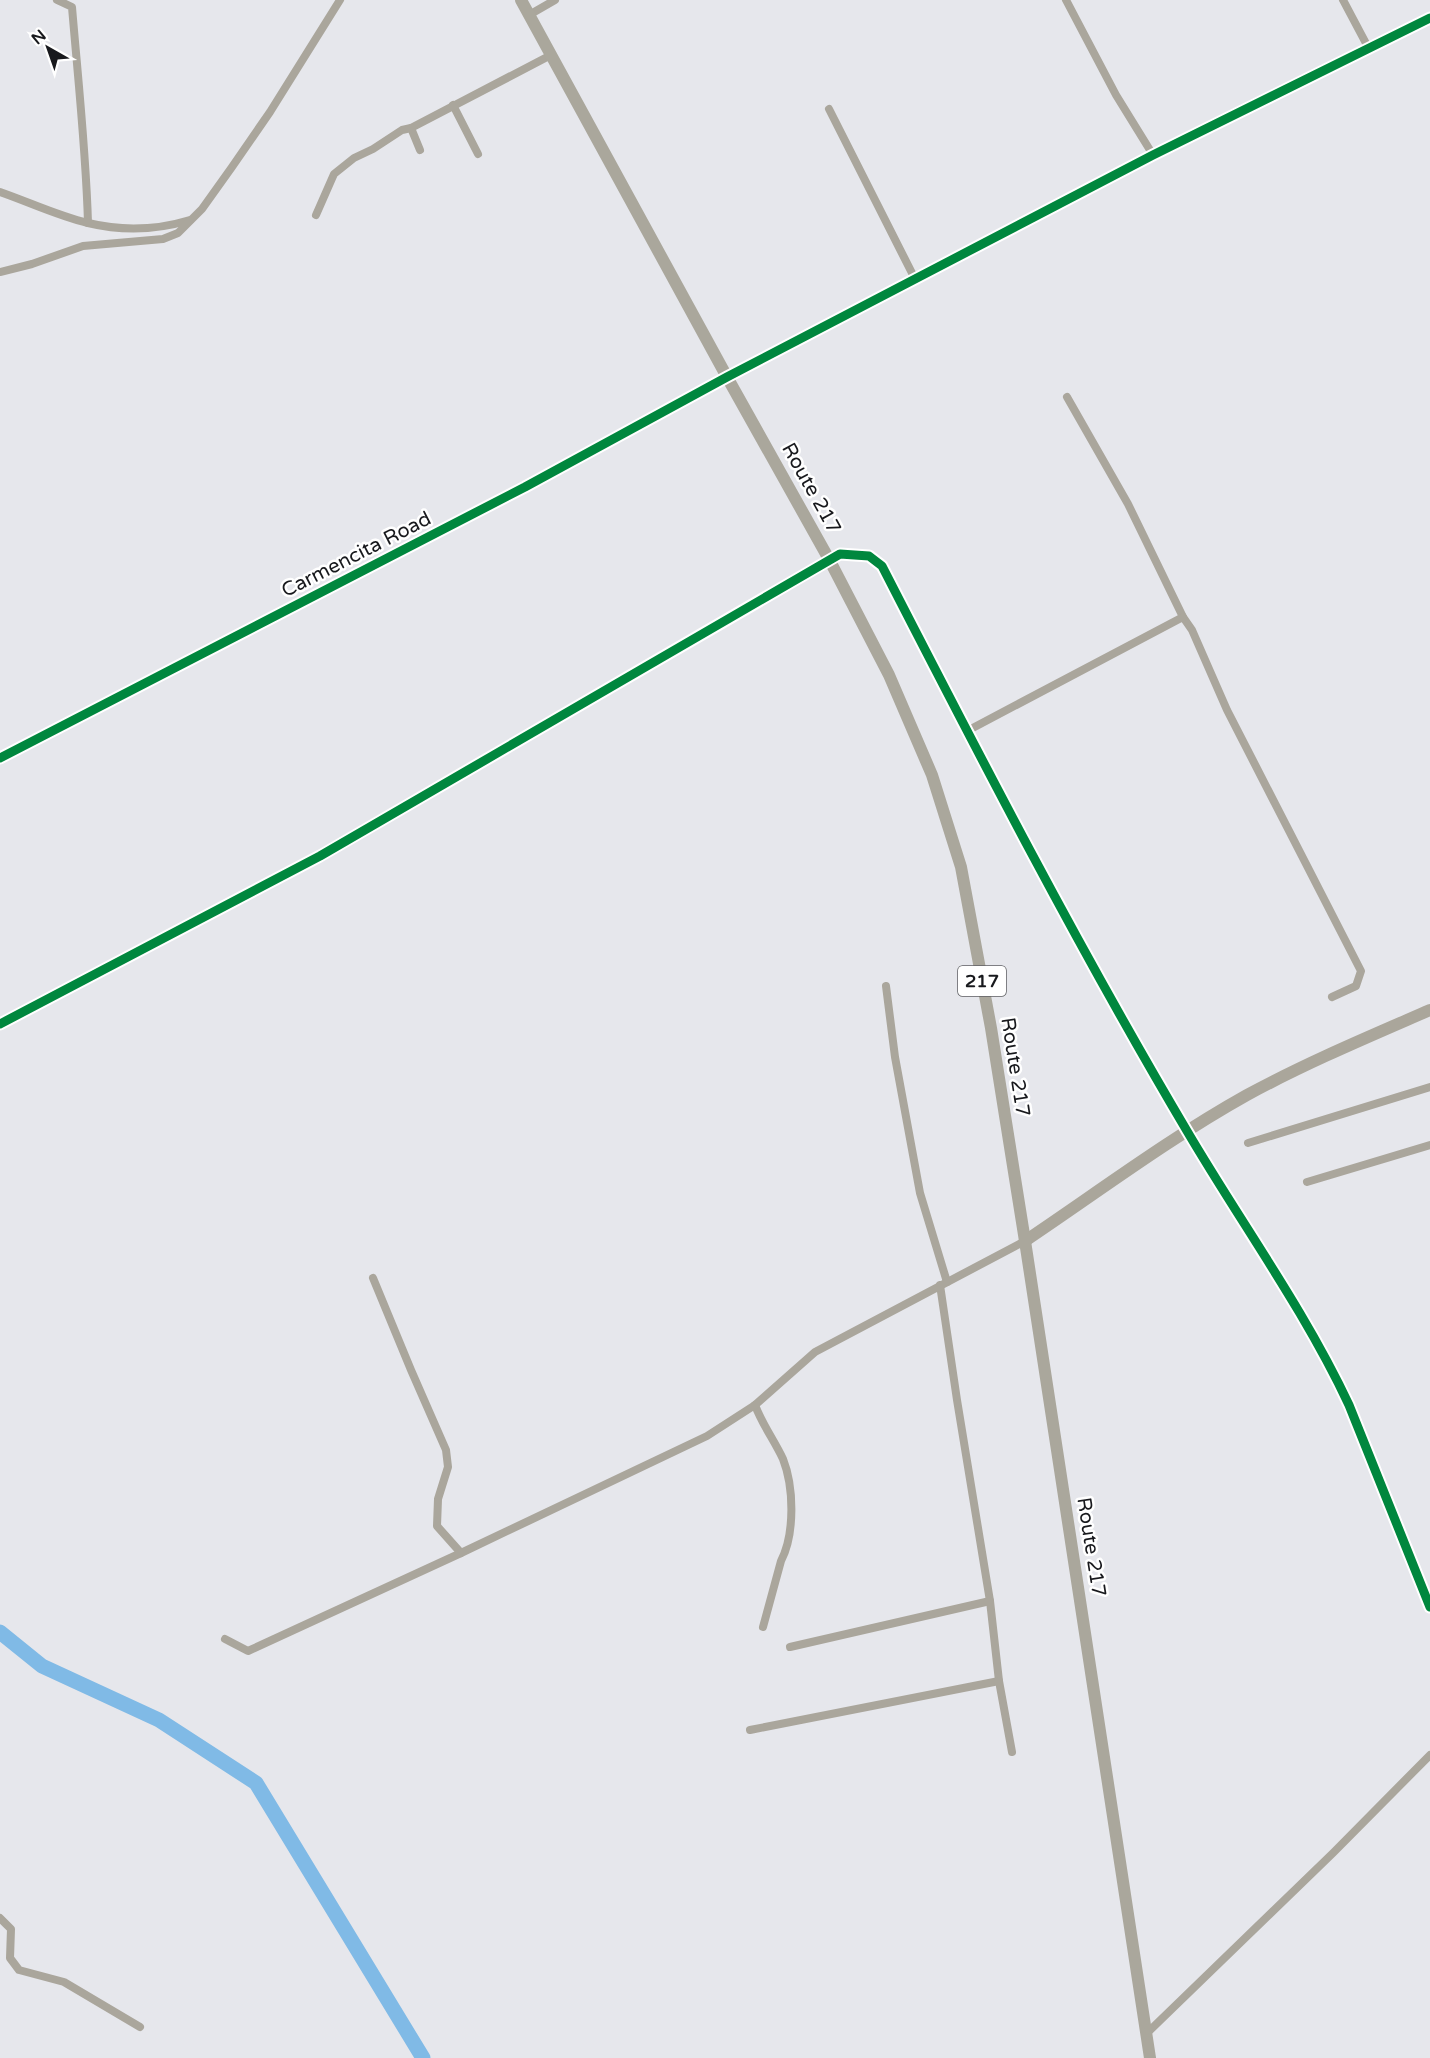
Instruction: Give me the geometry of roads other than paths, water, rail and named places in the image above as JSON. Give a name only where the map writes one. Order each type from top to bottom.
[{"type":"main road","name":"Route 217","points":[[521,0],[830,561],[889,675],[932,775],[960,867],[991,1028],[1150,2058]]},
{"type":"main road","points":[[1025,1241],[1187,1131],[1245,1096],[1295,1070],[1430,1011]]},
{"type":"street","points":[[57,0],[72,7],[81,120],[87,156],[88,223]]},
{"type":"street","points":[[0,272],[32,264],[83,246],[162,239],[178,233],[193,219],[270,112],[340,0]]},
{"type":"street","points":[[529,15],[555,0]]},
{"type":"street","points":[[1066,0],[1116,95],[1153,155]]},
{"type":"street","points":[[1343,0],[1369,49]]},
{"type":"street","name":"Carmencita Road","points":[[0,758],[525,486],[727,377],[1153,155],[1430,18]]},
{"type":"street","points":[[316,215],[334,174],[354,158],[402,130],[411,128],[551,55]]},
{"type":"street","points":[[453,105],[478,154]]},
{"type":"street","points":[[829,109],[915,279]]},
{"type":"street","points":[[411,128],[420,150]]},
{"type":"street","points":[[0,192],[88,223],[156,228],[193,219]]},
{"type":"street","points":[[1068,397],[1128,504],[1183,617],[1192,630],[1227,710],[1361,971],[1356,986],[1332,997]]},
{"type":"street","points":[[0,1024],[320,856],[840,554],[869,556],[882,566],[1074,933],[1187,1131],[1309,1327],[1336,1377],[1430,1607]]},
{"type":"street","points":[[967,731],[1183,617]]},
{"type":"street","points":[[886,986],[895,1057],[920,1193],[944,1283],[957,1400],[990,1601],[999,1681],[1012,1752]]},
{"type":"street","points":[[1248,1143],[1430,1087]]},
{"type":"street","points":[[1307,1182],[1430,1145]]},
{"type":"street","points":[[225,1639],[248,1651],[707,1436],[755,1405],[815,1352],[1025,1241]]},
{"type":"street","points":[[373,1278],[446,1450],[448,1467],[438,1499],[437,1526],[461,1553]]},
{"type":"street","points":[[755,1405],[759,1418],[782,1458],[790,1482],[788,1545],[762,1627]]},
{"type":"street","points":[[790,1647],[990,1601]]},
{"type":"street","points":[[750,1730],[999,1681]]},
{"type":"street","points":[[1146,2034],[1333,1853],[1430,1755]]},
{"type":"street","points":[[0,1918],[11,1929],[10,1958],[19,1970],[64,1982],[140,2027]]},
{"type":"waterway","points":[[0,1632],[42,1666],[159,1720],[256,1783],[423,2058]]}]
